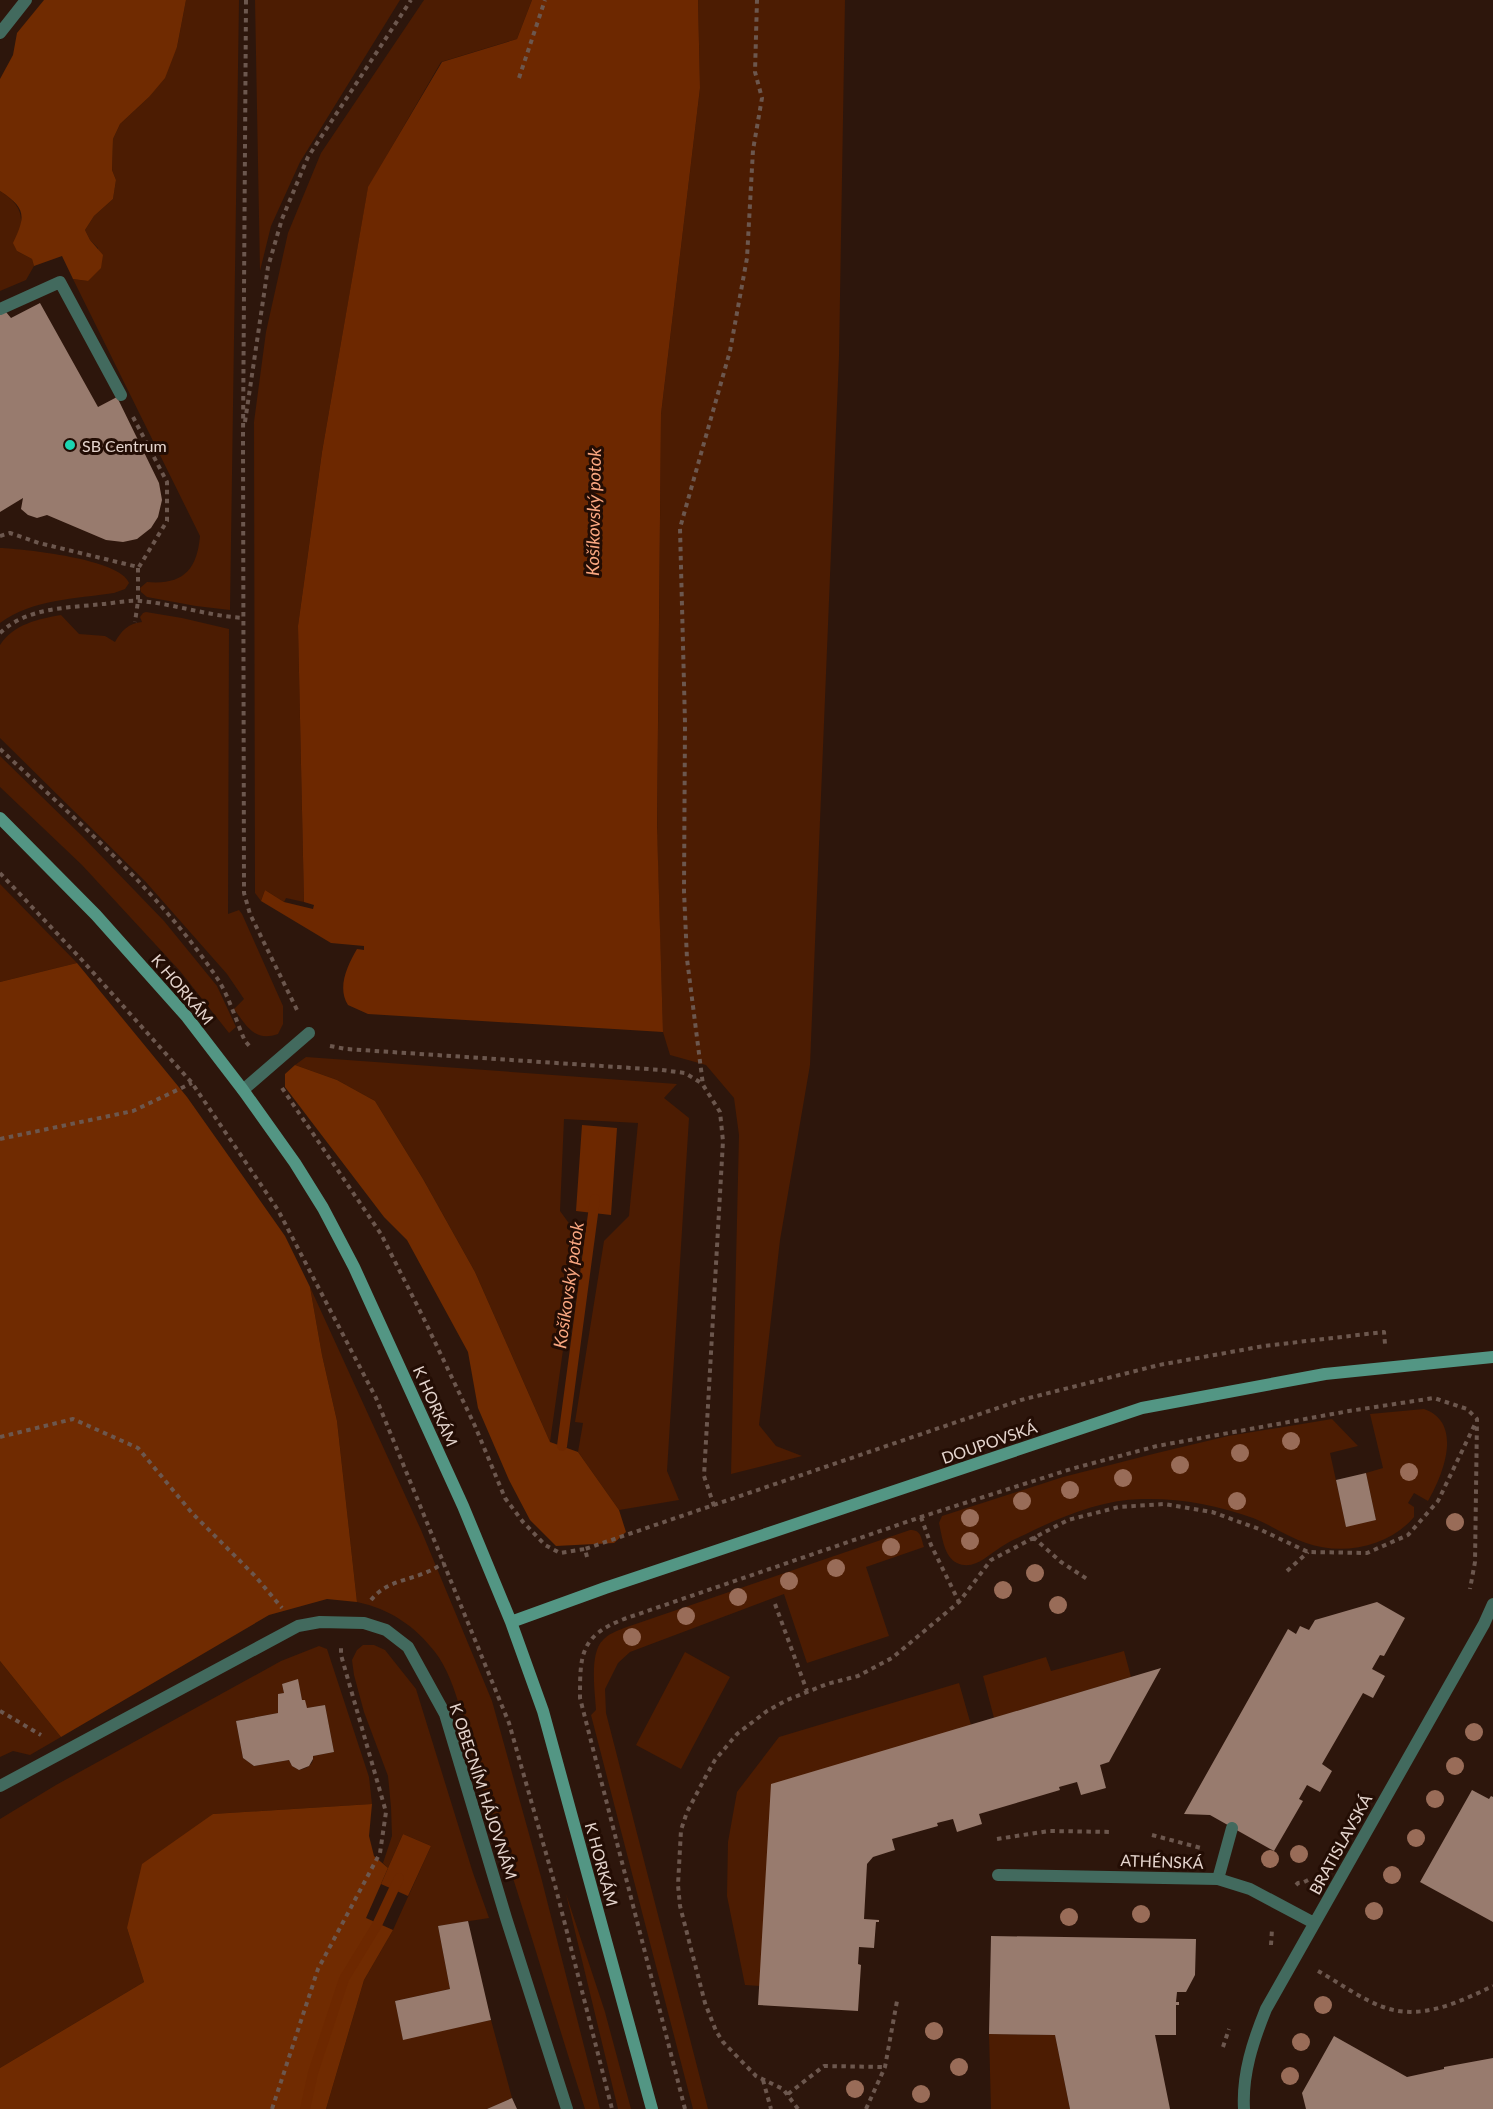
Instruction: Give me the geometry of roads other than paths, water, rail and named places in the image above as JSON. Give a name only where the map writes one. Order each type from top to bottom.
[{"type":"main road","name":"K HORKÁM","points":[[0,818],[139,961],[187,1017],[295,1163],[323,1208],[354,1267],[453,1484],[511,1622],[543,1711],[652,2109]]},
{"type":"main road","name":"DOUPOVSKÁ","points":[[511,1622],[605,1588],[1142,1408],[1325,1374],[1493,1357]]},
{"type":"street","points":[[0,33],[26,0]]},
{"type":"street","points":[[0,309],[60,282],[121,395]]},
{"type":"street","points":[[243,1090],[309,1033]]},
{"type":"street","name":"BRATISLAVSKÁ","points":[[1244,2109],[1245,2075],[1257,2030],[1266,2009],[1484,1624],[1493,1604]]},
{"type":"street","name":"K OBECNÍM HÁJOVNÁM","points":[[0,1786],[298,1626],[320,1622],[364,1623],[386,1630],[408,1647],[445,1714],[506,1918],[567,2109]]},
{"type":"street","points":[[1218,1879],[1232,1828]]},
{"type":"street","name":"ATHÉNSKÁ","points":[[998,1875],[1218,1879],[1250,1889],[1314,1923]]},
{"type":"water","points":[[532,0],[698,0],[700,88],[661,414],[657,827],[663,1032],[368,1014],[348,1005],[343,991],[350,963],[357,949],[364,950],[364,946],[331,943],[261,901],[265,890],[284,902],[313,909],[314,905],[304,902],[298,626],[322,452],[368,187],[442,62],[517,39]]},
{"type":"water","points":[[582,1125],[617,1128],[611,1215],[576,1211]]},
{"type":"water","points":[[403,1834],[431,1846],[408,1896],[381,1884]]},
{"type":"waterway","name":"Košíkovský potok","points":[[562,1446],[595,1199]]},
{"type":"waterway","name":"Košíkovský potok","points":[[305,2109],[313,2073],[344,1979],[377,1925],[399,1878]]},
{"type":"place","name":"SB Centrum","points":[[70,445]]}]
